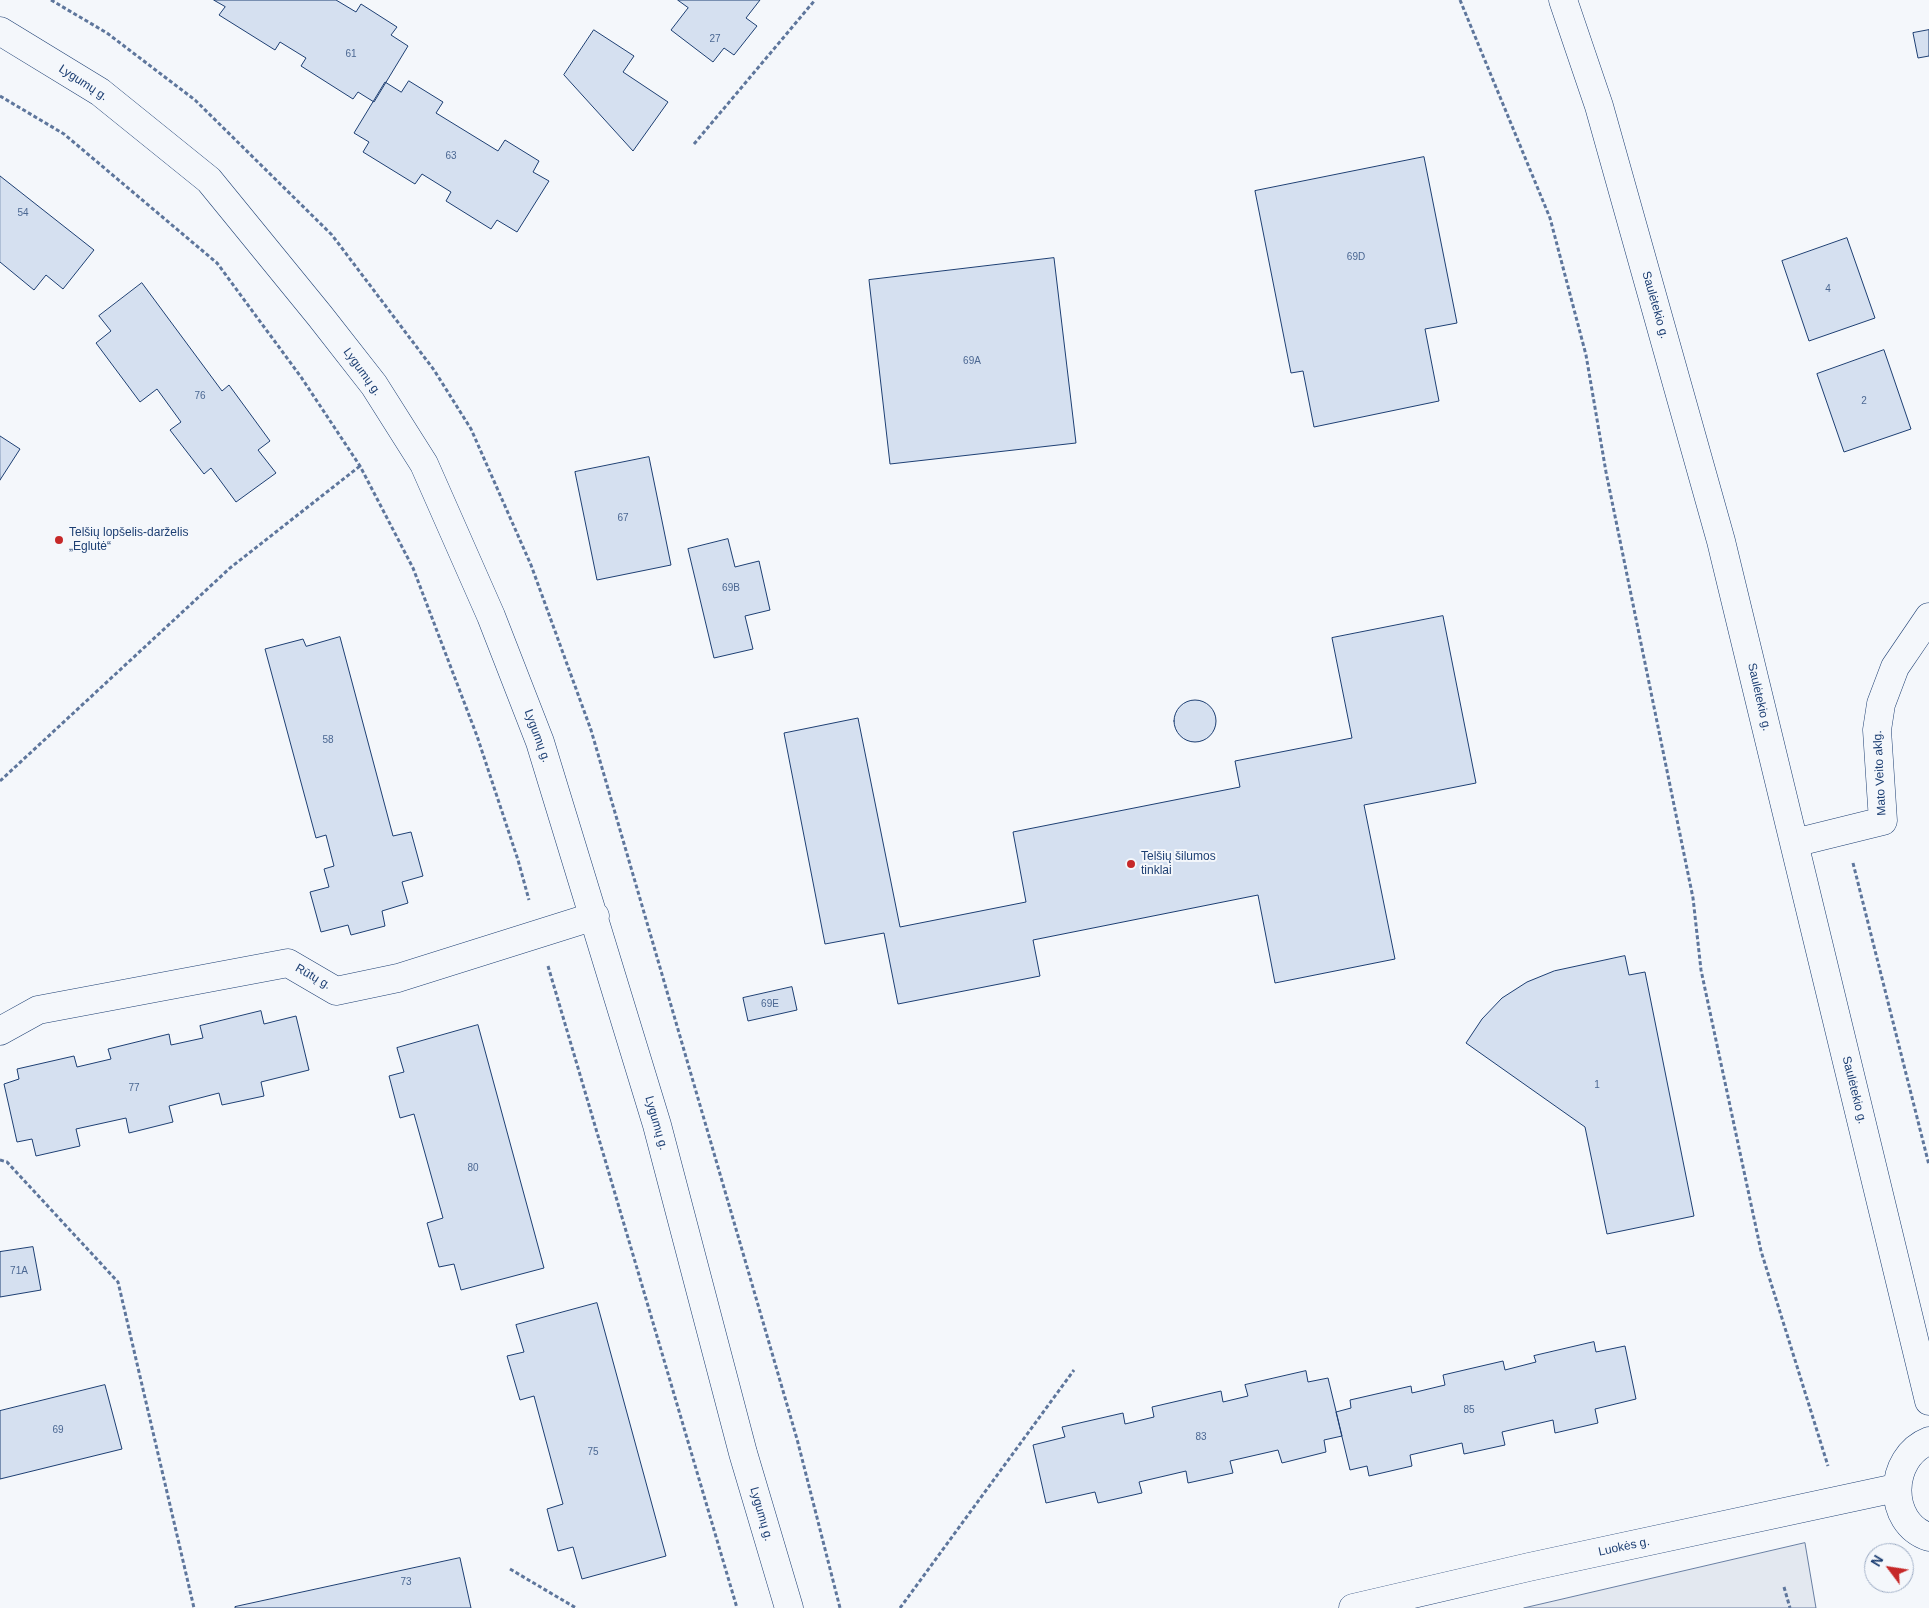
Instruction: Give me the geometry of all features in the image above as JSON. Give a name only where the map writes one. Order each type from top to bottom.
[{"type":"street","name":"Saulėtekio g.","points":[[1563,0],[1599,106],[1721,541],[1929,1401]]},
{"type":"street","name":"Lygumų g.","points":[[0,31],[100,92],[209,180],[320,316],[374,386],[424,464],[491,616],[540,742],[595,916],[657,1125],[743,1453],[789,1608]]},
{"type":"street","name":"Mato Veito aklg.","points":[[1794,843],[1883,821],[1877,730],[1881,704],[1896,667],[1929,617]]},
{"type":"street","name":"Rūtų g.","points":[[0,1031],[38,1010],[288,963],[336,991],[398,978],[539,932],[595,916]]},
{"type":"street","points":[[1929,1441],[1921,1444],[1908,1456],[1900,1471],[1896,1488],[1899,1507],[1908,1523],[1923,1535],[1929,1537]]},
{"type":"street","name":"Luokės g.","points":[[1353,1608],[1528,1567],[1896,1488]]},
{"type":"path","points":[[694,144],[814,0]]},
{"type":"path","points":[[1460,0],[1550,218],[1586,355],[1606,472],[1693,898],[1701,970],[1761,1251],[1839,1500]]},
{"type":"path","points":[[0,96],[64,134],[217,263],[301,376],[360,466],[414,568],[480,745],[518,860],[737,1608]]},
{"type":"path","points":[[0,781],[230,568],[360,466]]},
{"type":"path","points":[[1845,830],[1929,1165]]},
{"type":"path","points":[[0,1160],[7,1162],[118,1282],[194,1608]]},
{"type":"path","points":[[900,1608],[1074,1370]]},
{"type":"path","points":[[510,1569],[576,1608]]},
{"type":"path","points":[[1784,1587],[1790,1608]]},
{"type":"shaded area","points":[[1805,1543],[1816,1608],[1524,1608]]},
{"type":"building","points":[[214,0],[336,0],[356,12],[361,4],[397,27],[391,35],[408,46],[374,102],[358,92],[353,99],[301,66],[306,58],[280,42],[275,50],[219,15],[225,7]]},
{"type":"building","points":[[678,0],[760,0],[746,18],[757,26],[734,55],[724,48],[713,62],[671,30],[688,8]]},
{"type":"building","points":[[594,30],[634,56],[623,72],[668,102],[633,151],[564,75]]},
{"type":"building","points":[[1929,30],[1929,56],[1918,58],[1913,33]]},
{"type":"building","points":[[409,81],[443,102],[436,113],[498,151],[505,140],[539,161],[533,172],[549,181],[517,232],[497,220],[491,229],[446,201],[451,192],[422,174],[415,184],[363,152],[369,142],[354,133],[385,82],[401,92]]},
{"type":"building","points":[[1424,157],[1457,323],[1425,329],[1439,401],[1314,427],[1303,371],[1291,373],[1255,191]]},
{"type":"building","points":[[0,176],[94,250],[63,289],[46,275],[34,290],[0,262]]},
{"type":"building","points":[[1847,238],[1875,318],[1809,341],[1782,261]]},
{"type":"building","points":[[1054,258],[1076,443],[890,464],[869,280]]},
{"type":"building","points":[[142,283],[222,391],[229,385],[270,441],[258,450],[276,473],[236,502],[211,468],[204,474],[170,430],[181,422],[157,389],[140,402],[96,343],[111,331],[99,316]]},
{"type":"building","points":[[1884,350],[1911,429],[1844,452],[1817,374]]},
{"type":"building","points":[[0,436],[20,449],[0,480]]},
{"type":"building","points":[[649,457],[671,565],[597,580],[575,472]]},
{"type":"building","points":[[728,539],[735,567],[759,561],[770,610],[745,616],[753,649],[714,658],[688,549]]},
{"type":"building","points":[[1443,616],[1476,783],[1364,805],[1395,959],[1275,983],[1258,895],[1033,940],[1040,976],[898,1004],[884,933],[825,944],[784,733],[858,718],[900,927],[1026,902],[1013,832],[1240,787],[1235,761],[1352,738],[1332,638]]},
{"type":"building","points":[[340,637],[393,836],[411,832],[423,876],[402,882],[408,903],[382,911],[385,926],[351,935],[348,925],[321,932],[310,892],[329,887],[324,869],[334,866],[326,835],[316,838],[265,649],[303,639],[306,646]]},
{"type":"building","points":[[1195,700],[1210,706],[1216,721],[1210,736],[1195,742],[1180,736],[1174,721],[1180,706]]},
{"type":"building","points":[[1625,956],[1629,975],[1645,972],[1694,1216],[1607,1234],[1585,1127],[1466,1043],[1482,1019],[1502,998],[1527,982],[1554,971]]},
{"type":"building","points":[[792,987],[797,1010],[748,1021],[743,998]]},
{"type":"building","points":[[261,1011],[264,1024],[296,1016],[309,1070],[261,1082],[264,1096],[222,1105],[219,1093],[169,1106],[173,1122],[129,1133],[126,1118],[76,1129],[80,1146],[36,1156],[32,1139],[17,1142],[4,1084],[19,1079],[17,1069],[74,1056],[77,1067],[111,1059],[108,1049],[169,1034],[171,1045],[203,1038],[200,1026]]},
{"type":"building","points":[[478,1025],[544,1268],[461,1290],[454,1264],[439,1267],[427,1223],[443,1218],[414,1114],[400,1118],[389,1076],[404,1072],[397,1048]]},
{"type":"building","points":[[33,1247],[41,1290],[0,1297],[0,1252]]},
{"type":"building","points":[[597,1303],[666,1556],[582,1579],[573,1547],[558,1551],[547,1509],[563,1504],[534,1396],[520,1400],[507,1356],[524,1352],[516,1325]]},
{"type":"building","points":[[1594,1342],[1596,1352],[1625,1346],[1636,1399],[1595,1409],[1598,1423],[1555,1433],[1553,1420],[1502,1432],[1505,1445],[1464,1454],[1462,1443],[1410,1455],[1412,1466],[1369,1476],[1367,1466],[1350,1470],[1336,1412],[1351,1408],[1350,1400],[1411,1386],[1412,1393],[1445,1385],[1443,1375],[1503,1361],[1505,1370],[1536,1362],[1534,1356]]},
{"type":"building","points":[[1306,1371],[1308,1382],[1328,1378],[1342,1436],[1324,1440],[1326,1452],[1282,1463],[1278,1450],[1230,1461],[1233,1473],[1188,1483],[1186,1471],[1139,1482],[1142,1493],[1098,1503],[1095,1492],[1046,1503],[1033,1445],[1065,1437],[1062,1427],[1123,1413],[1125,1424],[1154,1417],[1152,1407],[1221,1391],[1223,1402],[1248,1396],[1245,1385]]},
{"type":"building","points":[[105,1385],[122,1449],[0,1479],[0,1411]]},
{"type":"building","points":[[460,1558],[471,1608],[235,1608],[235,1607]]},
{"type":"place","name":"Telšių lopšelis-darželis „Eglutė“","points":[[59,540]]},
{"type":"place","name":"Telšių šilumos tinklai","points":[[1131,864]]}]
